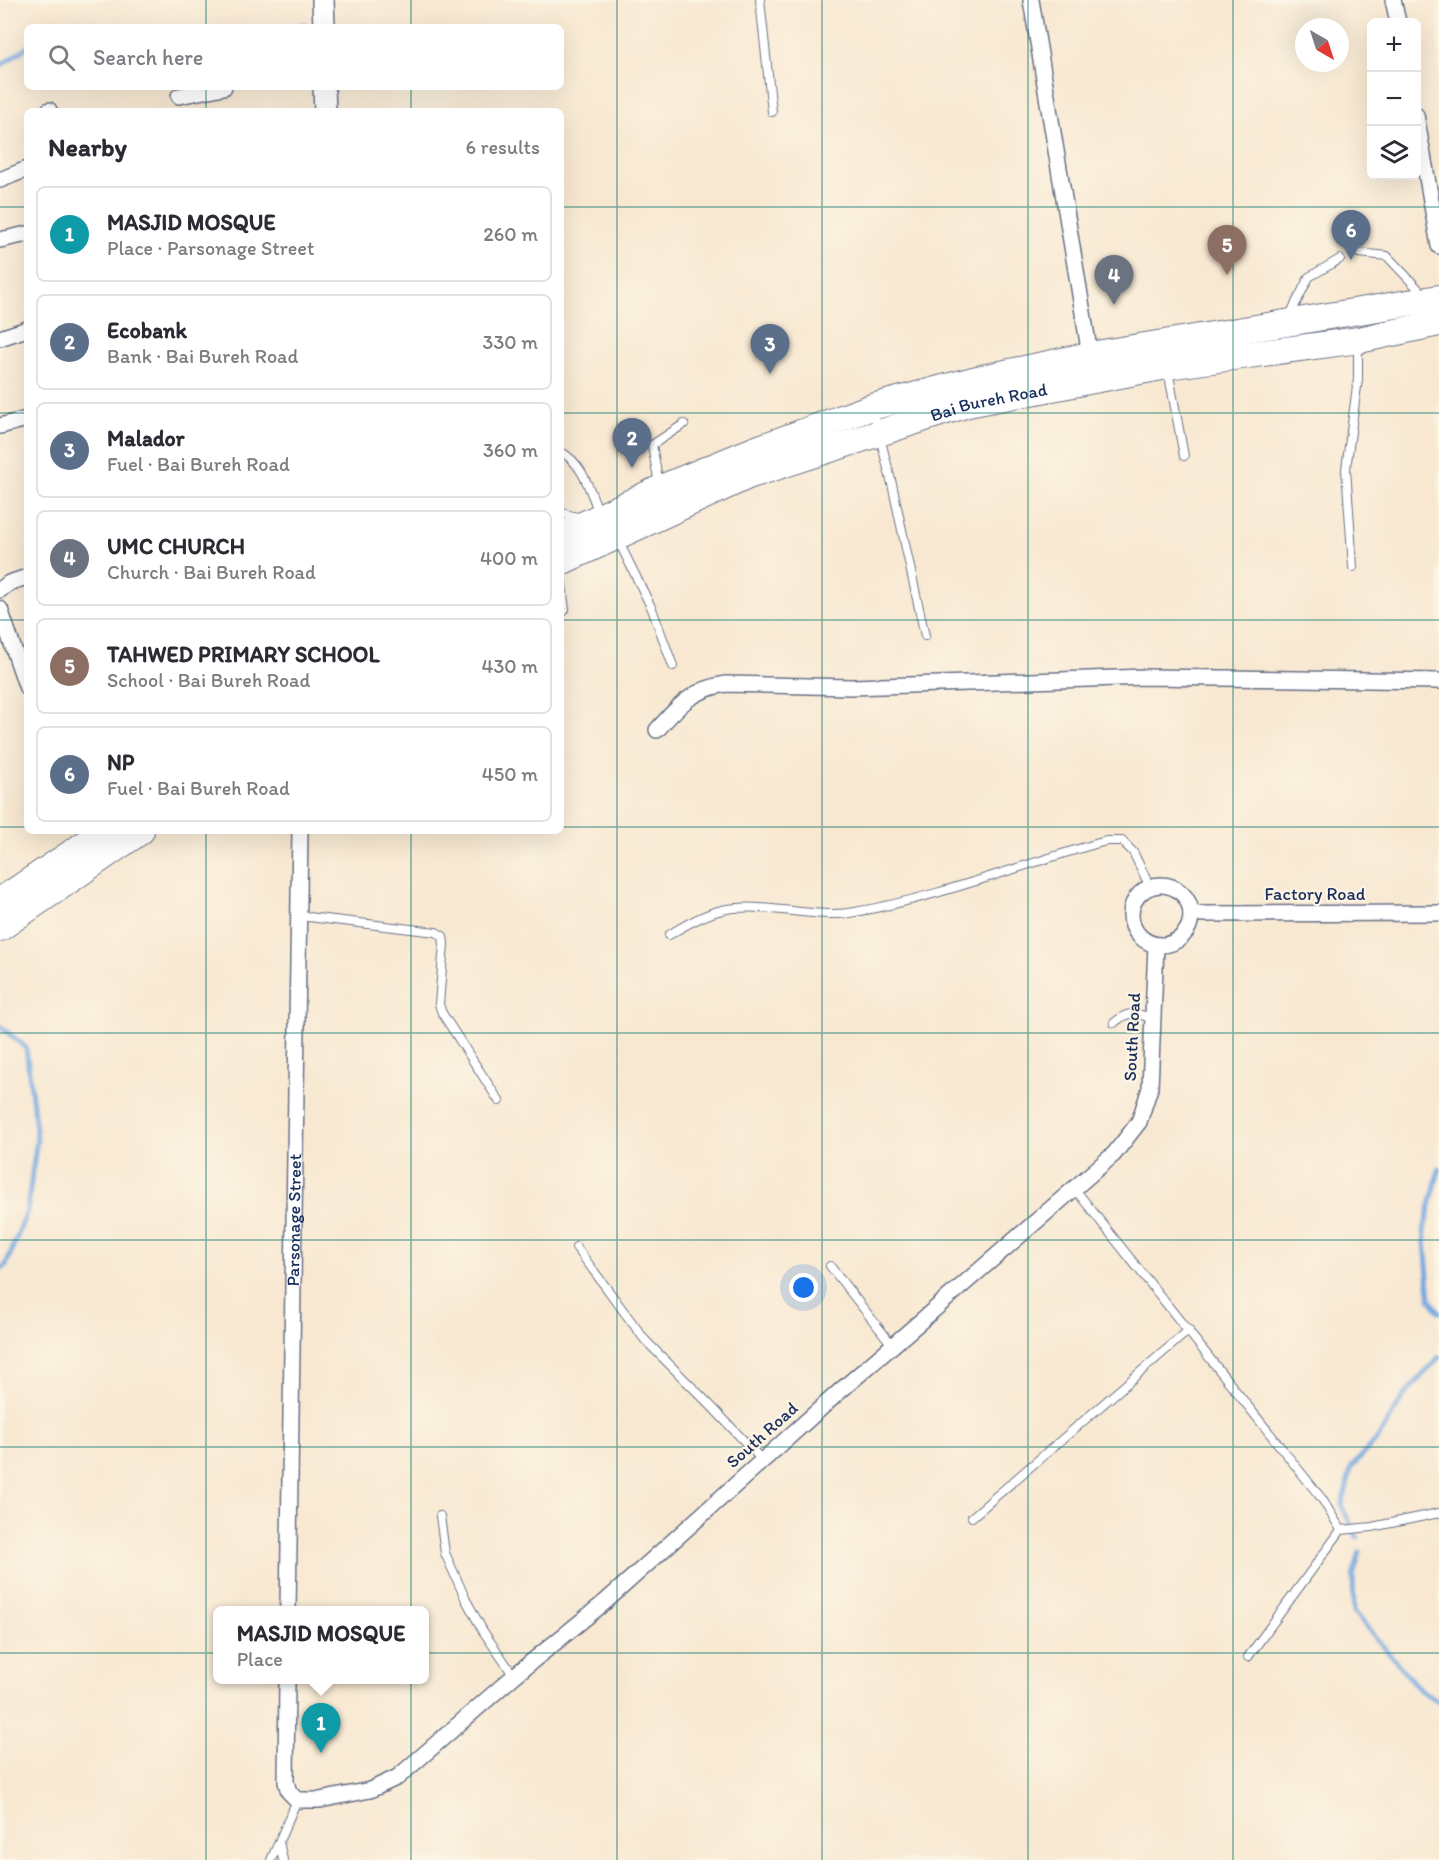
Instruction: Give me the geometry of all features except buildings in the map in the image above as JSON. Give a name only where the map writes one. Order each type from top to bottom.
[{"type":"highway","points":[[564,535],[603,524],[661,489],[754,450],[872,407],[973,380],[1090,355],[1433,299]]},
{"type":"highway","name":"Bai Bureh Road","points":[[564,559],[603,524],[968,404],[1167,366],[1359,339],[1439,323]]},
{"type":"highway","points":[[0,901],[76,841],[96,834]]},
{"type":"highway","points":[[0,928],[137,834]]},
{"type":"main road","points":[[323,0],[324,24]]},
{"type":"main road","points":[[324,90],[325,108]]},
{"type":"street","points":[[1032,0],[1090,355]]},
{"type":"street","points":[[1393,0],[1397,18]]},
{"type":"street","points":[[179,96],[209,90]]},
{"type":"street","points":[[1418,126],[1439,246]]},
{"type":"street","points":[[0,180],[24,170]]},
{"type":"street","points":[[0,240],[24,235]]},
{"type":"street","points":[[0,338],[24,330]]},
{"type":"street","points":[[0,426],[24,420]]},
{"type":"street","points":[[1,588],[24,578]]},
{"type":"street","points":[[0,609],[24,679]]},
{"type":"street","points":[[657,730],[690,697],[708,687],[726,684],[852,687],[1146,677],[1439,681]]},
{"type":"street","name":"Parsonage Street","points":[[288,1606],[300,834]]},
{"type":"street","points":[[1161,885],[1172,887],[1182,893],[1191,914],[1187,931],[1181,938],[1174,943],[1156,945],[1138,936],[1130,919],[1135,899],[1141,892],[1161,885]]},
{"type":"street","name":"Factory Road","points":[[1191,914],[1439,913]]},
{"type":"street","name":"South Road","points":[[297,1800],[320,1800],[370,1790],[398,1777],[514,1676],[604,1602],[1114,1154],[1138,1122],[1150,1088],[1156,945]]},
{"type":"street","points":[[287,1684],[286,1782],[289,1792],[297,1800]]},
{"type":"lane","points":[[760,0],[772,112]]},
{"type":"lane","points":[[1359,253],[1387,256],[1433,299]]},
{"type":"lane","points":[[1286,324],[1309,277],[1340,259]]},
{"type":"lane","points":[[1353,567],[1346,469],[1358,379],[1359,339]]},
{"type":"lane","points":[[1167,366],[1184,456]]},
{"type":"lane","points":[[872,407],[892,484],[925,636]]},
{"type":"lane","points":[[661,489],[651,445],[684,424]]},
{"type":"lane","points":[[564,454],[578,466],[603,524],[652,609],[673,666]]},
{"type":"lane","points":[[564,514],[603,524]]},
{"type":"lane","points":[[564,595],[564,610]]},
{"type":"lane","points":[[669,935],[694,921],[722,910],[747,908],[852,913],[871,909],[951,890],[1106,841],[1122,841],[1133,852],[1150,887]]},
{"type":"lane","points":[[300,916],[436,932],[443,936],[439,1004],[441,1013],[499,1101]]},
{"type":"lane","points":[[1114,1023],[1123,1015],[1133,1012],[1152,1018]]},
{"type":"lane","points":[[1074,1188],[1322,1499],[1341,1530]]},
{"type":"lane","points":[[576,1247],[645,1340],[763,1461]]},
{"type":"lane","points":[[830,1266],[893,1346]]},
{"type":"lane","points":[[972,1517],[1189,1330]]},
{"type":"lane","points":[[1248,1657],[1341,1530],[1372,1527],[1439,1513]]},
{"type":"lane","points":[[440,1516],[445,1553],[466,1600],[483,1631],[514,1676]]},
{"type":"lane","points":[[271,1860],[297,1800]]},
{"type":"lane","points":[[279,1842],[283,1860]]},
{"type":"waterway","points":[[0,66],[24,49]]},
{"type":"waterway","points":[[0,1026],[26,1048],[37,1138],[27,1211],[6,1265],[0,1269]]},
{"type":"waterway","points":[[1439,1169],[1424,1230],[1430,1299],[1439,1312]]},
{"type":"waterway","points":[[1357,1537],[1342,1507],[1351,1468],[1378,1438],[1403,1397],[1439,1357]]},
{"type":"waterway","points":[[1360,1552],[1353,1576],[1354,1612],[1420,1690],[1439,1701]]},
{"type":"place","name":"NP","points":[[1351,260]]},
{"type":"place","name":"TAHWED PRIMARY SCHOOL","points":[[1227,275]]},
{"type":"place","name":"UMC CHURCH","points":[[1114,305]]},
{"type":"place","name":"Malador","points":[[770,374]]},
{"type":"place","name":"Ecobank","points":[[632,468]]},
{"type":"place","name":"MASJID MOSQUE","points":[[321,1753]]}]
